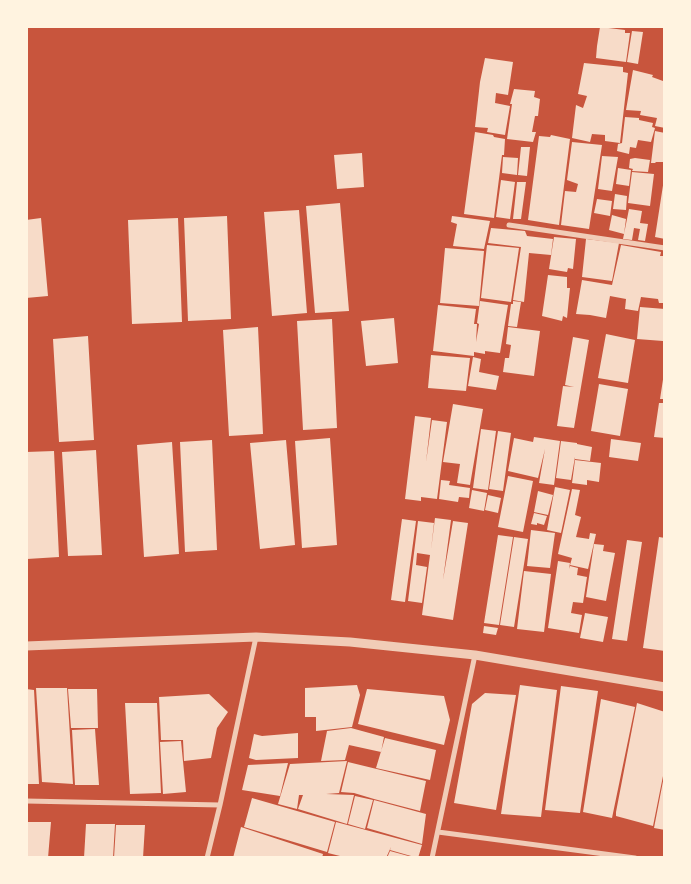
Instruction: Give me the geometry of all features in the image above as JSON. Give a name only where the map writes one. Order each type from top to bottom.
[{"type":"street","points":[[509,225],[665,248]]},
{"type":"street","points":[[26,646],[256,637],[350,642],[475,655],[665,687]]},
{"type":"street","points":[[207,858],[256,637]]},
{"type":"street","points":[[432,858],[475,655]]},
{"type":"street","points":[[26,801],[220,805]]},
{"type":"street","points":[[438,832],[635,858]]},
{"type":"building","points":[[600,27],[625,30],[625,33],[630,33],[626,62],[596,58]]},
{"type":"building","points":[[632,31],[643,32],[638,64],[627,62]]},
{"type":"building","points":[[485,58],[513,62],[508,95],[496,93],[495,103],[510,106],[505,135],[487,132],[488,128],[475,127],[480,82]]},
{"type":"building","points":[[584,63],[623,67],[623,72],[628,73],[620,143],[605,141],[605,135],[592,134],[590,142],[572,138],[576,105],[583,108],[587,96],[578,94]]},
{"type":"building","points":[[633,70],[653,75],[652,77],[663,81],[665,78],[665,128],[655,126],[657,118],[640,115],[641,111],[626,110]]},
{"type":"building","points":[[514,89],[535,91],[534,97],[540,99],[538,116],[535,116],[532,132],[536,132],[533,142],[507,139],[512,104],[510,104]]},
{"type":"building","points":[[625,117],[639,118],[639,120],[653,123],[652,127],[655,128],[651,142],[638,140],[636,148],[630,147],[629,154],[617,151],[618,144],[622,143]]},
{"type":"building","points":[[655,131],[665,133],[663,162],[651,163]]},
{"type":"building","points":[[475,132],[505,139],[494,218],[464,214]]},
{"type":"building","points":[[551,135],[570,139],[559,225],[528,220],[539,136],[550,137]]},
{"type":"building","points":[[572,142],[602,145],[589,229],[561,225],[565,191],[576,192],[578,184],[567,180]]},
{"type":"building","points":[[521,147],[530,147],[527,176],[518,175]]},
{"type":"building","points":[[362,153],[364,187],[337,189],[334,155]]},
{"type":"building","points":[[602,156],[618,157],[612,191],[598,189]]},
{"type":"building","points":[[503,157],[518,158],[517,175],[502,173]]},
{"type":"building","points":[[630,159],[650,160],[648,172],[632,171],[633,169],[629,168]]},
{"type":"building","points":[[618,168],[631,170],[629,186],[616,184]]},
{"type":"building","points":[[632,172],[654,174],[650,206],[628,203]]},
{"type":"building","points":[[665,179],[665,239],[655,237]]},
{"type":"building","points":[[501,180],[515,182],[510,219],[496,217]]},
{"type":"building","points":[[517,182],[526,182],[521,219],[513,219]]},
{"type":"building","points":[[615,194],[627,196],[626,210],[613,209]]},
{"type":"building","points":[[597,199],[612,201],[610,216],[594,213]]},
{"type":"building","points":[[340,203],[349,311],[315,313],[306,206]]},
{"type":"building","points":[[629,209],[642,211],[640,223],[648,224],[645,241],[638,240],[640,229],[634,228],[632,240],[623,239]]},
{"type":"building","points":[[299,210],[307,313],[272,316],[264,212]]},
{"type":"building","points":[[612,215],[626,219],[624,234],[609,230]]},
{"type":"building","points":[[227,216],[231,319],[188,321],[184,218]]},
{"type":"building","points":[[452,216],[490,221],[484,249],[453,246],[457,224],[451,222]]},
{"type":"building","points":[[41,218],[48,296],[26,298],[26,220]]},
{"type":"building","points":[[178,218],[182,322],[132,324],[128,220]]},
{"type":"building","points":[[491,228],[525,231],[527,236],[553,239],[551,255],[529,253],[524,302],[513,300],[521,247],[488,243]]},
{"type":"building","points":[[554,237],[576,239],[573,269],[568,268],[567,272],[549,269]]},
{"type":"building","points":[[586,239],[619,243],[612,281],[582,277]]},
{"type":"building","points":[[487,245],[519,248],[511,302],[481,298]]},
{"type":"building","points":[[621,245],[661,252],[660,256],[665,256],[665,303],[659,303],[658,299],[641,297],[638,311],[625,309],[626,299],[610,296],[606,318],[576,314],[582,280],[612,285]]},
{"type":"building","points":[[445,248],[484,251],[479,306],[440,303]]},
{"type":"building","points":[[548,275],[567,277],[567,288],[570,288],[567,318],[563,316],[562,321],[542,316]]},
{"type":"building","points":[[480,301],[508,305],[500,353],[485,351],[485,354],[474,352],[474,356],[433,351],[438,305],[476,309],[474,324],[477,324],[476,342]]},
{"type":"building","points":[[513,301],[521,302],[517,327],[508,326]]},
{"type":"building","points":[[640,307],[665,309],[663,341],[637,339]]},
{"type":"building","points":[[394,318],[398,363],[366,366],[361,321]]},
{"type":"building","points":[[332,319],[337,428],[303,430],[297,321]]},
{"type":"building","points":[[258,327],[263,434],[229,436],[223,330]]},
{"type":"building","points":[[508,327],[540,331],[534,376],[503,372],[505,358],[509,358],[511,345],[506,344]]},
{"type":"building","points":[[606,334],[635,340],[628,383],[598,378]]},
{"type":"building","points":[[88,336],[94,440],[59,442],[53,339]]},
{"type":"building","points":[[573,337],[589,340],[574,428],[557,426],[563,386],[574,387],[565,385]]},
{"type":"building","points":[[431,355],[470,358],[466,391],[428,388]]},
{"type":"building","points":[[473,357],[481,359],[479,372],[499,376],[496,390],[468,386]]},
{"type":"building","points":[[664,373],[665,399],[660,399]]},
{"type":"building","points":[[599,384],[628,389],[620,436],[591,431]]},
{"type":"building","points":[[659,403],[665,403],[665,438],[654,437]]},
{"type":"building","points":[[453,404],[483,409],[470,485],[457,483],[460,464],[443,462]]},
{"type":"building","points":[[415,416],[431,418],[426,462],[432,420],[447,422],[437,499],[421,497],[421,501],[405,499]]},
{"type":"building","points":[[481,429],[496,431],[488,490],[473,488]]},
{"type":"building","points":[[498,431],[511,433],[503,491],[489,489]]},
{"type":"building","points":[[534,437],[560,441],[554,485],[539,483],[545,449],[538,478],[508,471],[514,438],[533,442]]},
{"type":"building","points":[[330,438],[337,545],[302,548],[295,441]]},
{"type":"building","points":[[611,439],[641,443],[638,461],[609,457]]},
{"type":"building","points":[[212,440],[217,550],[185,552],[180,442]]},
{"type":"building","points":[[286,440],[295,545],[260,549],[250,443]]},
{"type":"building","points":[[561,441],[592,447],[590,461],[575,459],[575,457],[571,480],[556,478]]},
{"type":"building","points":[[172,442],[179,554],[144,557],[137,445]]},
{"type":"building","points":[[96,450],[102,555],[68,556],[62,452]]},
{"type":"building","points":[[54,451],[59,557],[27,559],[26,452]]},
{"type":"building","points":[[575,460],[601,463],[599,482],[587,480],[587,485],[572,483]]},
{"type":"building","points":[[508,476],[533,481],[523,532],[498,527]]},
{"type":"building","points":[[441,480],[450,481],[449,485],[470,488],[469,498],[459,497],[458,502],[439,499]]},
{"type":"building","points":[[555,487],[570,490],[561,533],[547,530]]},
{"type":"building","points":[[572,489],[580,490],[575,515],[581,517],[576,537],[589,539],[590,533],[596,534],[588,569],[570,565],[572,558],[558,554]]},
{"type":"building","points":[[472,490],[487,493],[484,511],[469,508]]},
{"type":"building","points":[[538,491],[553,495],[548,515],[534,512]]},
{"type":"building","points":[[488,495],[501,498],[498,513],[485,510]]},
{"type":"building","points":[[534,513],[547,516],[544,525],[531,524]]},
{"type":"building","points":[[435,518],[451,520],[443,580],[453,521],[468,523],[453,620],[422,615],[430,555],[417,553],[416,565],[427,567],[422,603],[408,601],[418,521],[434,523],[431,550]]},
{"type":"building","points":[[402,519],[416,521],[405,602],[391,600]]},
{"type":"building","points":[[531,530],[555,533],[550,568],[527,566]]},
{"type":"building","points":[[498,535],[513,537],[499,625],[484,623]]},
{"type":"building","points":[[514,537],[528,539],[514,627],[500,625]]},
{"type":"building","points":[[659,537],[665,538],[665,651],[643,648]]},
{"type":"building","points":[[627,540],[642,542],[627,641],[612,639]]},
{"type":"building","points":[[594,544],[604,545],[603,551],[615,553],[606,601],[586,597]]},
{"type":"building","points":[[558,561],[570,563],[569,569],[570,566],[578,568],[577,575],[587,577],[583,603],[573,602],[571,613],[582,615],[579,633],[548,628]]},
{"type":"building","points":[[524,571],[551,574],[544,632],[517,629]]},
{"type":"building","points":[[585,613],[608,617],[603,642],[580,638]]},
{"type":"building","points":[[484,626],[498,628],[496,635],[483,633]]},
{"type":"building","points":[[357,685],[360,695],[352,727],[316,731],[316,717],[305,717],[305,688]]},
{"type":"building","points":[[520,685],[557,690],[541,817],[501,814]]},
{"type":"building","points":[[561,686],[598,691],[580,813],[545,810]]},
{"type":"building","points":[[36,688],[67,688],[73,784],[42,782]]},
{"type":"building","points":[[26,689],[34,690],[39,784],[26,784]]},
{"type":"building","points":[[68,689],[97,689],[98,728],[71,728]]},
{"type":"building","points":[[367,689],[444,696],[450,720],[444,745],[358,724]]},
{"type":"building","points":[[485,693],[516,695],[496,810],[454,803],[472,704]]},
{"type":"building","points":[[209,694],[228,712],[217,728],[211,758],[184,761],[183,740],[161,740],[159,697]]},
{"type":"building","points":[[601,699],[635,707],[612,818],[583,812]]},
{"type":"building","points":[[125,703],[157,703],[161,793],[130,794]]},
{"type":"building","points":[[637,703],[665,712],[665,766],[653,826],[616,816]]},
{"type":"building","points":[[351,728],[384,737],[381,752],[349,745],[345,760],[321,761],[327,731]]},
{"type":"building","points":[[95,729],[99,785],[75,785],[72,730]]},
{"type":"building","points":[[298,733],[298,758],[256,760],[249,758],[254,734],[262,736]]},
{"type":"building","points":[[385,738],[436,750],[430,780],[376,768]]},
{"type":"building","points":[[181,741],[186,792],[163,794],[160,742]]},
{"type":"building","points":[[347,761],[339,793],[326,794],[354,795],[347,824],[298,809],[303,795],[299,795],[297,809],[278,804],[290,764]]},
{"type":"building","points":[[348,762],[426,781],[420,811],[354,793],[341,792]]},
{"type":"building","points":[[288,763],[280,796],[242,790],[248,765]]},
{"type":"building","points":[[665,776],[665,830],[654,828]]},
{"type":"building","points":[[355,796],[373,800],[365,829],[348,824]]},
{"type":"building","points":[[252,798],[335,822],[327,852],[244,827]]},
{"type":"building","points":[[374,800],[426,814],[422,844],[367,828]]},
{"type":"building","points":[[26,822],[51,822],[48,858],[26,858]]},
{"type":"building","points":[[336,822],[422,845],[418,858],[390,850],[391,847],[386,858],[348,858],[328,853]]},
{"type":"building","points":[[86,824],[115,824],[113,858],[84,858]]},
{"type":"building","points":[[116,825],[145,825],[143,858],[114,858]]},
{"type":"building","points":[[241,827],[323,854],[322,858],[233,858]]},
{"type":"building","points":[[390,851],[412,857],[412,858],[387,858]]}]
